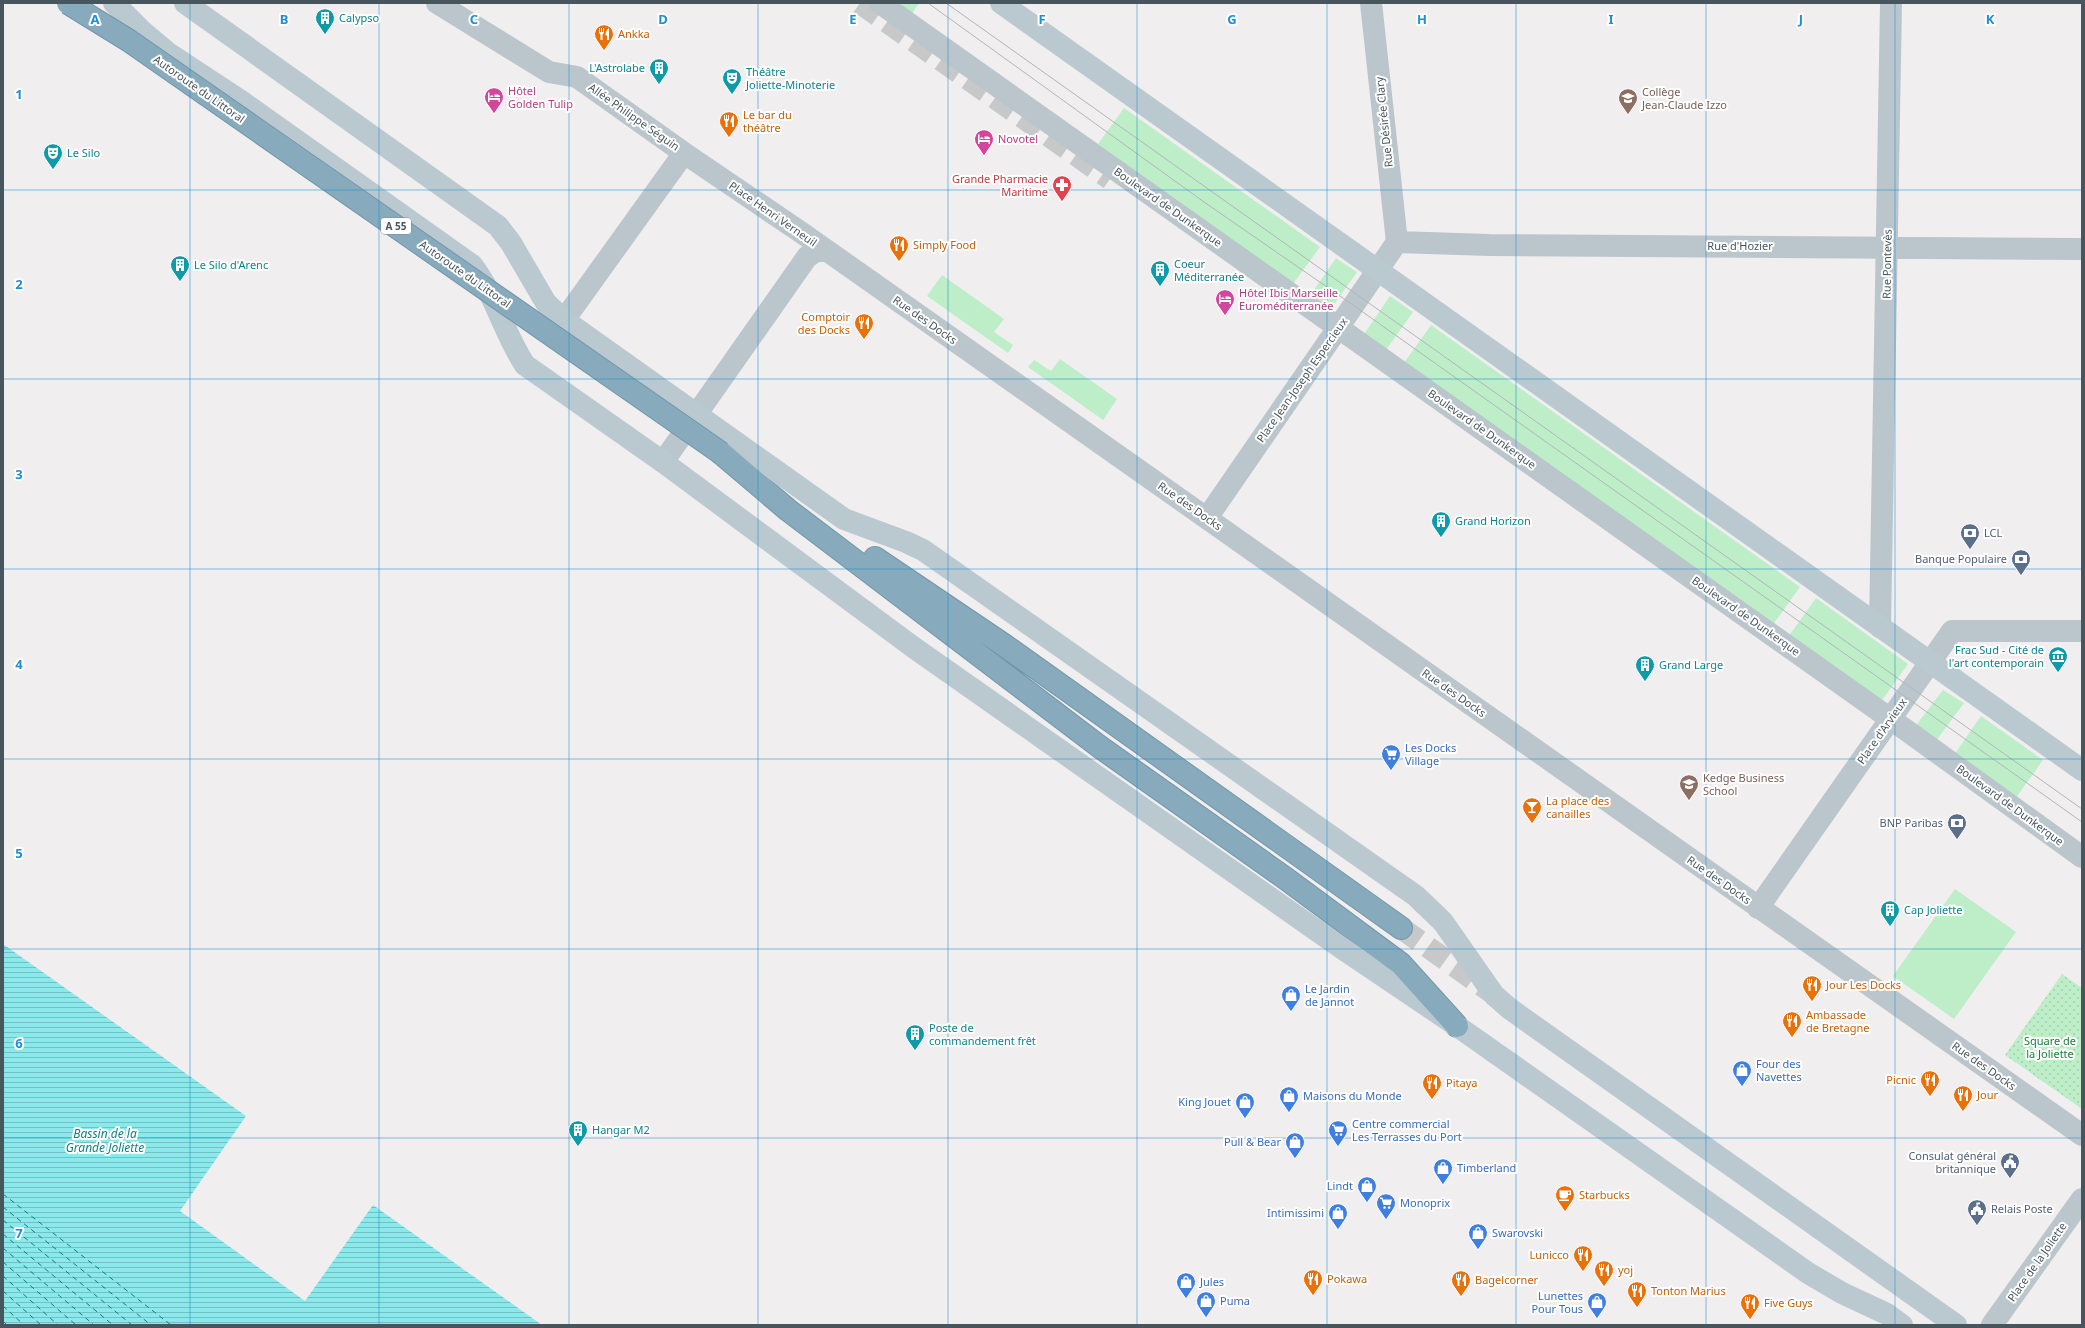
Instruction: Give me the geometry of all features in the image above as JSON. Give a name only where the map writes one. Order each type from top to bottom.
[{"type":"highway","name":"Autoroute du Littoral","points":[[68,3],[128,40],[721,453]]},
{"type":"highway","points":[[721,453],[1004,645],[1401,928]]},
{"type":"highway","points":[[721,453],[788,510],[1151,785],[1285,878],[1401,964],[1457,1026]]},
{"type":"street","points":[[114,3],[143,32],[168,53],[240,101],[472,265],[484,280],[516,351],[526,366],[663,462],[913,646],[1343,949],[1457,1026],[1808,1273],[1842,1293],[1886,1314],[1902,1325]]},
{"type":"street","points":[[185,3],[498,226],[511,243],[546,303],[564,320],[844,519],[906,542],[923,550],[1416,896],[1443,922],[1494,995],[1510,1009],[1956,1325]]},
{"type":"street","name":"Allée Philippe Séguin","points":[[437,3],[550,72],[576,77],[684,153]]},
{"type":"street","name":"Boulevard de Dunkerque","points":[[880,3],[1891,719],[2082,857]]},
{"type":"street","points":[[1001,3],[2082,770]]},
{"type":"street","name":"Rue Désirée Clary","points":[[1371,3],[1397,242]]},
{"type":"street","name":"Rue Pontevès","points":[[1880,627],[1888,247],[1890,3]]},
{"type":"street","points":[[564,320],[684,153]]},
{"type":"street","name":"Place Henri Verneuil","points":[[684,153],[826,251]]},
{"type":"street","name":"Place Jean-Joseph Espercieux","points":[[1207,518],[1397,242]]},
{"type":"street","name":"Rue d'Hozier","points":[[1397,242],[1497,245],[2082,249]]},
{"type":"street","name":"Place Henri Verneuil","points":[[663,462],[807,257],[816,251],[826,251]]},
{"type":"street","name":"Rue des Docks","points":[[826,251],[2082,1135]]},
{"type":"street","name":"Place d'Arvieux","points":[[1758,908],[1952,631],[2082,631]]},
{"type":"street","name":"Place de la Joliette","points":[[1992,1325],[2082,1199]]},
{"type":"green space","points":[[895,3],[919,3],[911,15]]},
{"type":"green space","points":[[1124,108],[1320,247],[1293,284],[1098,144]]},
{"type":"green space","points":[[1336,258],[1357,272],[1330,310],[1310,296]]},
{"type":"green space","points":[[942,275],[1004,319],[994,332],[1013,345],[1008,353],[927,296]]},
{"type":"green space","points":[[1390,296],[1413,312],[1386,350],[1364,334]]},
{"type":"green space","points":[[1431,325],[1800,587],[1772,626],[1404,363]]},
{"type":"green space","points":[[1060,359],[1117,399],[1103,420],[1028,367],[1034,360],[1051,371]]},
{"type":"green space","points":[[1816,598],[1908,664],[1880,703],[1788,637]]},
{"type":"green space","points":[[1943,690],[1964,703],[1936,741],[1917,728],[1917,724]]},
{"type":"green space","points":[[1981,716],[2043,760],[2015,799],[1954,755]]},
{"type":"green space","points":[[1955,889],[2016,932],[1954,1019],[1893,976]]},
{"type":"green space","name":"Square de la Joliette","points":[[2062,974],[2082,988],[2082,1109],[2005,1055]]},
{"type":"water","name":"Bassin de la Grande Joliette","points":[[3,944],[246,1116],[180,1211],[305,1301],[373,1205],[542,1325],[3,1325]]},
{"type":"ferry route","points":[[3,1194],[171,1325]]},
{"type":"ferry route","points":[[3,1207],[151,1325]]},
{"type":"ferry route","points":[[3,1220],[132,1325]]},
{"type":"ferry route","points":[[3,1234],[113,1325]]},
{"type":"ferry route","points":[[3,1248],[94,1325]]},
{"type":"ferry route","points":[[3,1262],[76,1325]]},
{"type":"ferry route","points":[[3,1276],[58,1325]]},
{"type":"ferry route","points":[[3,1291],[41,1325]]},
{"type":"ferry route","points":[[3,1306],[24,1325]]},
{"type":"ferry route","points":[[3,1321],[7,1325]]},
{"type":"tunnel","points":[[860,3],[1110,179]]},
{"type":"tunnel","points":[[1401,928],[1491,992]]},
{"type":"tram line","points":[[928,3],[1204,202],[1353,305],[2082,822]]},
{"type":"tram line","points":[[946,3],[2082,809]]},
{"type":"place","name":"Calypso","points":[[325,35]]},
{"type":"place","name":"Ankka","points":[[604,51]]},
{"type":"place","name":"L'Astrolabe","points":[[659,85]]},
{"type":"place","name":"Théâtre Joliette-Minoterie","points":[[732,95]]},
{"type":"place","name":"Hôtel Golden Tulip","points":[[494,114]]},
{"type":"place","name":"Collège Jean-Claude Izzo","points":[[1628,115]]},
{"type":"place","name":"Le bar du théâtre","points":[[729,138]]},
{"type":"place","name":"Novotel","points":[[984,156]]},
{"type":"place","name":"Le Silo","points":[[53,170]]},
{"type":"place","name":"Grande Pharmacie Maritime","points":[[1062,202]]},
{"type":"place","name":"Simply Food","points":[[899,262]]},
{"type":"place","name":"Le Silo d'Arenc","points":[[180,282]]},
{"type":"place","name":"Coeur Méditerranée","points":[[1160,287]]},
{"type":"place","name":"Hôtel Ibis Marseille Euroméditerranée","points":[[1225,316]]},
{"type":"place","name":"Comptoir des Docks","points":[[864,340]]},
{"type":"place","name":"Grand Horizon","points":[[1441,538]]},
{"type":"place","name":"LCL","points":[[1970,550]]},
{"type":"place","name":"Banque Populaire","points":[[2021,576]]},
{"type":"place","name":"Frac Sud - Cité de l'art contemporain","points":[[2058,673]]},
{"type":"place","name":"Grand Large","points":[[1645,682]]},
{"type":"place","name":"Les Docks Village","points":[[1391,771]]},
{"type":"place","name":"Kedge Business School","points":[[1689,801]]},
{"type":"place","name":"La place des canailles","points":[[1532,824]]},
{"type":"place","name":"BNP Paribas","points":[[1957,840]]},
{"type":"place","name":"Cap Joliette","points":[[1890,927]]},
{"type":"place","name":"Jour Les Docks","points":[[1812,1002]]},
{"type":"place","name":"Le Jardin de Jannot","points":[[1291,1012]]},
{"type":"place","name":"Ambassade de Bretagne","points":[[1792,1038]]},
{"type":"place","name":"Poste de commandement frêt","points":[[915,1051]]},
{"type":"place","name":"Four des Navettes","points":[[1742,1087]]},
{"type":"place","name":"Picnic","points":[[1930,1097]]},
{"type":"place","name":"Pitaya","points":[[1432,1100]]},
{"type":"place","name":"Jour","points":[[1963,1112]]},
{"type":"place","name":"Maisons du Monde","points":[[1289,1113]]},
{"type":"place","name":"King Jouet","points":[[1245,1119]]},
{"type":"place","name":"Hangar M2","points":[[578,1147]]},
{"type":"place","name":"Centre commercial Les Terrasses du Port","points":[[1338,1147]]},
{"type":"place","name":"Pull & Bear","points":[[1295,1159]]},
{"type":"place","name":"Consulat général britannique","points":[[2010,1179]]},
{"type":"place","name":"Timberland","points":[[1443,1185]]},
{"type":"place","name":"Lindt","points":[[1367,1203]]},
{"type":"place","name":"Starbucks","points":[[1565,1212]]},
{"type":"place","name":"Monoprix","points":[[1386,1220]]},
{"type":"place","name":"Relais Poste","points":[[1977,1226]]},
{"type":"place","name":"Intimissimi","points":[[1338,1230]]},
{"type":"place","name":"Swarovski","points":[[1478,1250]]},
{"type":"place","name":"Lunicco","points":[[1583,1272]]},
{"type":"place","name":"yoj","points":[[1604,1287]]},
{"type":"place","name":"Pokawa","points":[[1313,1296]]},
{"type":"place","name":"Bagelcorner","points":[[1461,1297]]},
{"type":"place","name":"Jules","points":[[1186,1299]]},
{"type":"place","name":"Tonton Marius","points":[[1637,1308]]},
{"type":"place","name":"Puma","points":[[1206,1318]]},
{"type":"place","name":"Lunettes Pour Tous","points":[[1597,1319]]},
{"type":"place","name":"Five Guys","points":[[1750,1320]]}]
